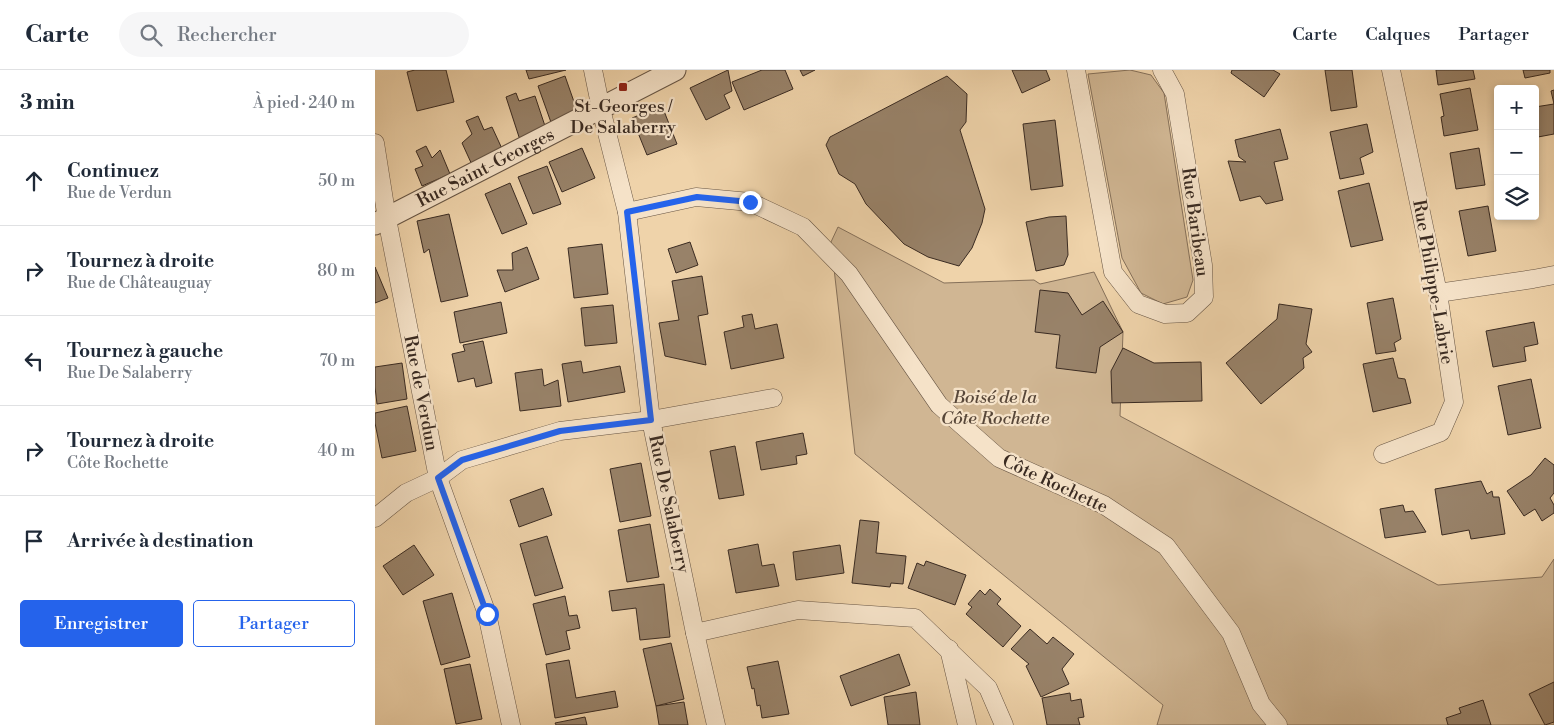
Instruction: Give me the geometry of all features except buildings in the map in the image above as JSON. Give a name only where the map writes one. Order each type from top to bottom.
[{"type":"street","name":"Rue De Salaberry","points":[[593,70],[627,212],[651,420],[716,725]]},
{"type":"street","name":"Rue Saint-Georges","points":[[381,221],[675,70]]},
{"type":"street","name":"Rue Baribeau","points":[[1076,70],[1113,272],[1138,304],[1165,314],[1187,313],[1204,297],[1203,265],[1175,94],[1163,70]]},
{"type":"street","name":"Rue Philippe-Labrie","points":[[1383,454],[1441,432],[1455,402],[1438,293],[1391,70]]},
{"type":"street","name":"Rue de Verdun","points":[[375,143],[381,221],[438,478],[487,614],[511,725]]},
{"type":"street","name":"Côte Rochette","points":[[627,212],[697,197],[750,202],[803,227],[849,274],[939,405],[999,458],[1104,505],[1166,546],[1231,632],[1261,704],[1278,725]]},
{"type":"street","points":[[1438,293],[1533,280],[1554,274]]},
{"type":"street","points":[[375,518],[406,493],[438,478],[462,460],[560,431],[651,420],[773,398]]},
{"type":"street","points":[[695,633],[798,610],[915,618],[949,648],[989,688],[1004,725]]},
{"type":"street","points":[[949,648],[967,725]]},
{"type":"green space","points":[[1130,70],[1151,75],[1164,93],[1193,280],[1187,297],[1163,304],[1141,293],[1122,258],[1088,74]]},
{"type":"green space","name":"Boisé de la Côte Rochette","points":[[838,227],[944,283],[1034,280],[1040,284],[1094,272],[1123,332],[1120,416],[1438,585],[1542,577],[1554,559],[1554,725],[1157,725],[1163,705],[855,454],[831,242]]},
{"type":"place","name":"St-Georges / De Salaberry","points":[[623,87]]},
{"type":"route","points":[[487,614],[438,478],[462,460],[560,431],[651,420],[627,212],[697,197],[750,202]]}]
